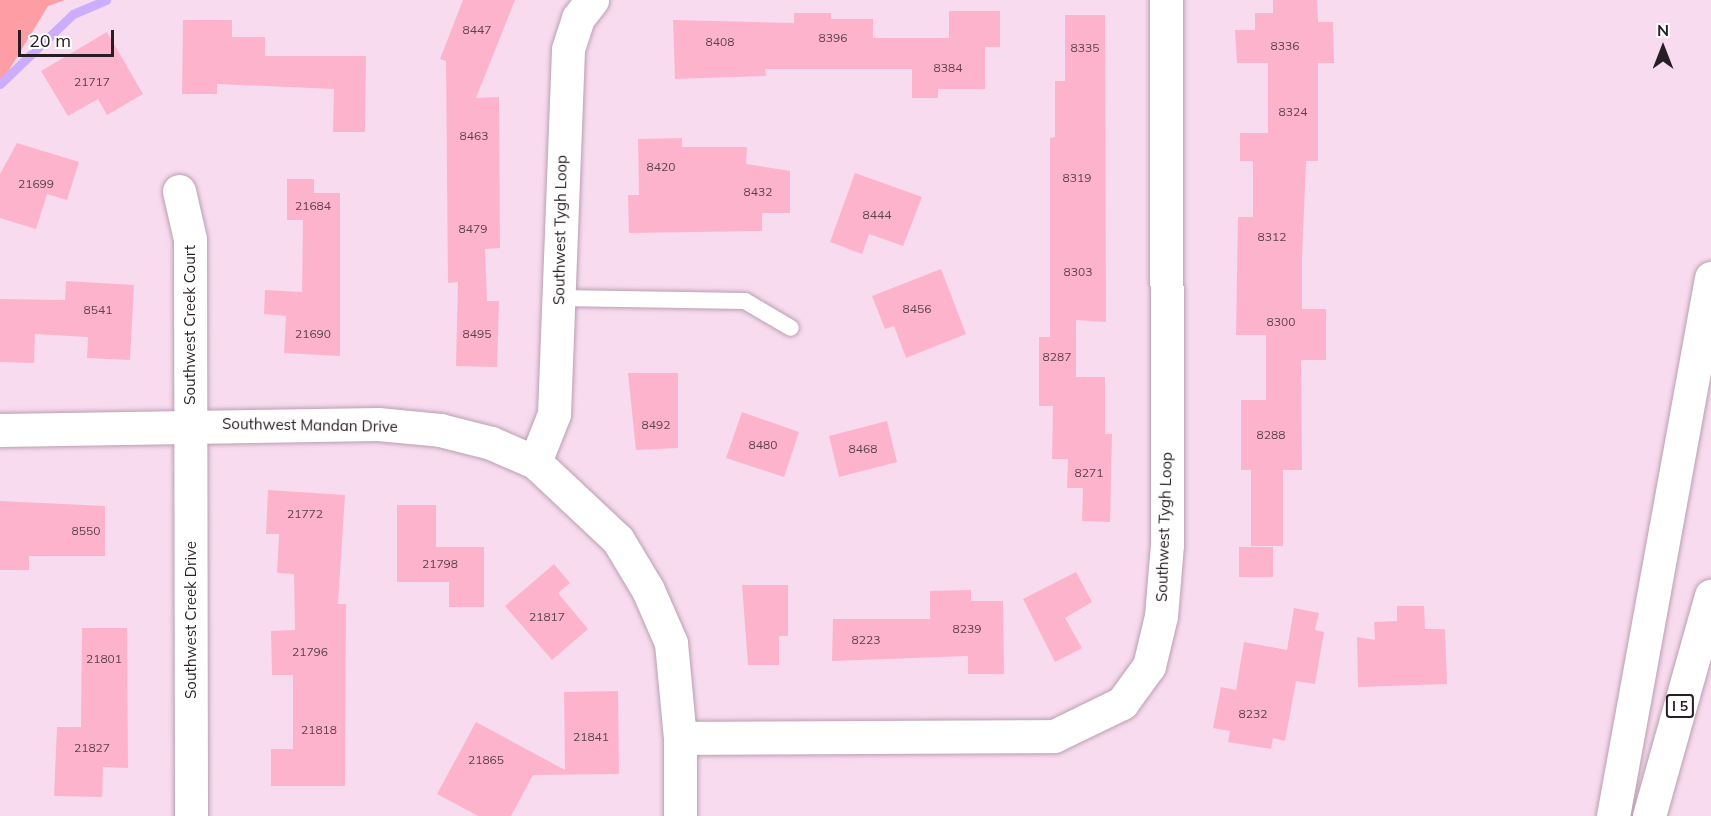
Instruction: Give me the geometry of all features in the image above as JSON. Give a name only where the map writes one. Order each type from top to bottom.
[{"type":"main road","name":"Southwest Tygh Loop","points":[[534,462],[554,414],[568,49],[578,18],[592,0]]},
{"type":"main road","name":"Southwest Tygh Loop","points":[[680,738],[1054,736],[1122,703],[1149,666],[1161,616],[1167,544],[1166,0]]},
{"type":"main road","name":"Southwest Creek Court","points":[[179,191],[190,238],[190,424]]},
{"type":"main road","points":[[1613,816],[1711,278]]},
{"type":"main road","name":"Southwest Mandan Drive","points":[[0,430],[190,424],[378,424],[440,430],[491,443],[534,462],[618,540],[648,590],[671,643],[680,738],[680,816]]},
{"type":"main road","name":"Southwest Creek Drive","points":[[190,424],[191,816]]},
{"type":"main road","name":"I 5","points":[[1649,816],[1711,596]]},
{"type":"lane","points":[[559,298],[745,301],[791,328]]},
{"type":"shaded area","points":[[0,0],[65,0],[48,6],[0,85]]},
{"type":"building","points":[[463,0],[515,0],[476,98],[499,97],[500,248],[485,249],[487,301],[499,301],[497,367],[456,366],[458,282],[448,283],[446,61],[440,59]]},
{"type":"building","points":[[1273,0],[1317,0],[1318,22],[1333,22],[1334,63],[1318,63],[1318,161],[1306,161],[1302,258],[1302,309],[1326,309],[1326,360],[1301,360],[1302,470],[1283,470],[1283,546],[1251,546],[1251,470],[1241,470],[1241,400],[1266,400],[1266,335],[1236,335],[1238,217],[1253,217],[1253,161],[1240,161],[1240,133],[1268,133],[1268,63],[1237,63],[1235,30],[1255,30],[1255,13],[1273,13]]},
{"type":"building","points":[[949,11],[1000,11],[1000,47],[985,47],[985,89],[938,89],[938,98],[912,98],[912,69],[765,69],[766,76],[675,79],[673,20],[794,23],[794,13],[831,13],[831,19],[873,19],[873,38],[949,38]]},
{"type":"building","points":[[1065,15],[1105,15],[1106,322],[1076,320],[1076,377],[1105,377],[1105,434],[1112,434],[1110,522],[1082,521],[1083,488],[1067,488],[1068,459],[1052,459],[1053,406],[1039,406],[1039,337],[1050,337],[1050,138],[1055,137],[1055,81],[1065,81]]},
{"type":"building","points":[[183,20],[232,20],[232,37],[265,37],[265,56],[366,56],[365,132],[333,132],[334,89],[217,84],[217,94],[182,94]]},
{"type":"building","points":[[107,32],[143,94],[107,115],[98,99],[68,116],[41,71]]},
{"type":"building","points":[[682,138],[682,147],[747,147],[746,164],[790,171],[790,213],[762,213],[762,231],[629,233],[628,195],[639,195],[638,139]]},
{"type":"building","points":[[17,143],[79,162],[67,200],[47,194],[36,229],[0,218],[0,174]]},
{"type":"building","points":[[855,173],[922,197],[903,246],[869,234],[862,254],[830,242]]},
{"type":"building","points":[[287,179],[314,179],[314,193],[340,193],[340,356],[284,353],[286,316],[264,314],[265,290],[302,292],[303,220],[287,220]]},
{"type":"building","points":[[941,269],[966,334],[906,358],[894,326],[885,329],[872,296]]},
{"type":"building","points":[[66,281],[134,285],[130,360],[87,358],[88,337],[35,334],[34,363],[0,362],[0,299],[65,300]]},
{"type":"building","points":[[628,373],[678,373],[678,448],[636,450]]},
{"type":"building","points":[[742,412],[799,432],[784,477],[726,458]]},
{"type":"building","points":[[887,421],[897,462],[839,477],[829,436]]},
{"type":"building","points":[[268,490],[345,495],[338,604],[346,604],[345,786],[271,786],[271,749],[293,749],[293,675],[272,675],[271,631],[295,630],[294,574],[277,573],[279,534],[266,534]]},
{"type":"building","points":[[0,501],[105,506],[105,556],[29,556],[29,570],[0,570]]},
{"type":"building","points":[[397,505],[436,505],[436,547],[484,547],[484,607],[449,607],[449,582],[397,582]]},
{"type":"building","points":[[1239,547],[1273,547],[1273,577],[1239,577]]},
{"type":"building","points":[[554,564],[570,583],[558,593],[588,629],[552,660],[505,606]]},
{"type":"building","points":[[1076,572],[1092,602],[1065,618],[1082,648],[1055,662],[1023,599]]},
{"type":"building","points":[[742,585],[788,585],[788,636],[779,636],[779,665],[748,665]]},
{"type":"building","points":[[971,590],[971,601],[1003,601],[1004,674],[968,674],[968,656],[832,661],[833,619],[930,619],[930,591]]},
{"type":"building","points":[[1397,606],[1424,606],[1425,629],[1445,629],[1447,684],[1358,687],[1357,637],[1375,640],[1374,622],[1397,621]]},
{"type":"building","points":[[1294,608],[1319,613],[1315,630],[1324,632],[1315,684],[1296,681],[1285,741],[1273,738],[1271,749],[1228,742],[1230,731],[1213,728],[1221,687],[1236,690],[1244,642],[1287,650]]},
{"type":"building","points":[[82,628],[127,628],[128,768],[103,767],[102,797],[54,796],[57,727],[81,727]]},
{"type":"building","points":[[618,691],[619,774],[533,775],[511,816],[478,816],[437,794],[476,722],[565,770],[564,692]]},
{"type":"waterway","points":[[0,84],[73,14],[106,0]]}]
